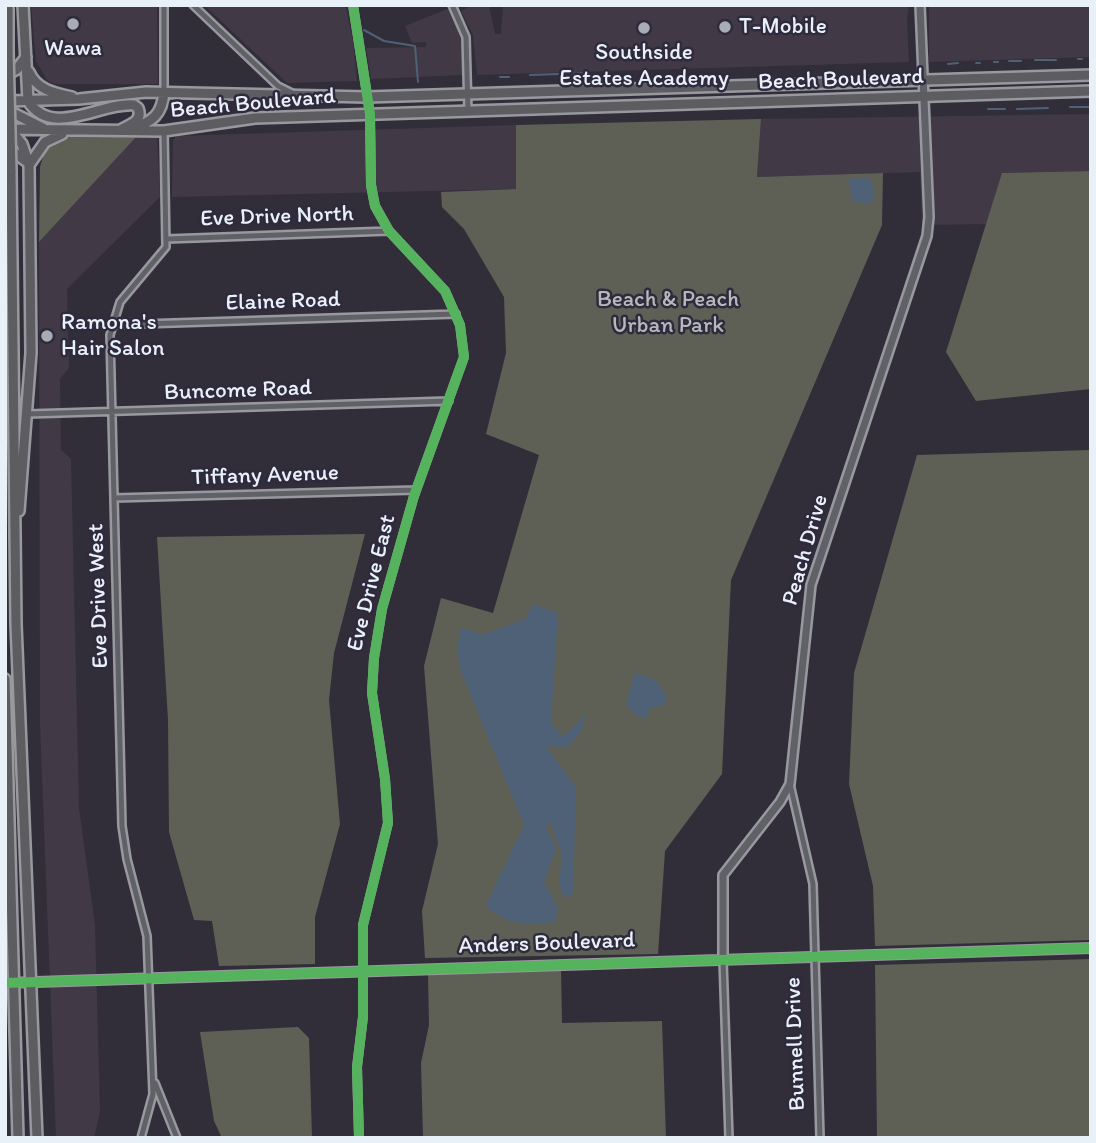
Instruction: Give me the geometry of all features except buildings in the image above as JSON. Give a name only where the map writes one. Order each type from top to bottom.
[{"type":"highway","points":[[8,5],[15,551],[37,1138]]},
{"type":"highway","points":[[23,5],[28,101],[41,116],[61,117],[134,105],[138,108],[139,118],[121,131]]},
{"type":"highway","points":[[5,76],[17,69],[26,57]]},
{"type":"highway","points":[[26,57],[30,75],[38,85],[79,99]]},
{"type":"highway","points":[[5,101],[79,99],[164,92],[368,97],[1091,75]]},
{"type":"highway","points":[[121,131],[158,116],[163,106],[164,92]]},
{"type":"highway","name":"Beach Boulevard","points":[[7,128],[90,132],[164,131],[255,118],[1091,92]]},
{"type":"highway","points":[[5,109],[25,121],[55,131]]},
{"type":"highway","points":[[7,128],[22,144],[29,165],[28,414],[15,551]]},
{"type":"highway","points":[[29,165],[45,142],[60,134],[90,132]]},
{"type":"highway","points":[[5,146],[19,153],[29,165]]},
{"type":"highway","points":[[5,679],[10,982],[18,1138]]},
{"type":"street","points":[[164,5],[164,92]]},
{"type":"street","points":[[193,5],[278,86],[300,97]]},
{"type":"street","name":"Eve Drive East","points":[[353,5],[368,97],[373,195],[379,215],[389,231],[439,283],[456,314],[463,336],[464,356],[416,490],[382,609],[374,658],[372,693],[385,779],[388,823],[364,909],[363,1017],[357,1055],[359,1138]]},
{"type":"street","points":[[452,5],[466,37],[468,111]]},
{"type":"street","name":"Peach Drive","points":[[729,1138],[723,875],[780,802],[790,784],[811,585],[927,236],[929,218],[920,5]]},
{"type":"street","points":[[693,87],[693,104]]},
{"type":"street","points":[[164,131],[167,239]]},
{"type":"street","name":"Eve Drive North","points":[[167,239],[389,231]]},
{"type":"street","name":"Eve Drive West","points":[[153,1077],[146,927],[127,859],[122,826],[111,325],[120,302],[163,254],[167,239]]},
{"type":"street","name":"Elaine Road","points":[[111,325],[456,314]]},
{"type":"street","name":"Buncome Road","points":[[28,414],[449,401]]},
{"type":"street","name":"Tiffany Avenue","points":[[114,498],[416,490]]},
{"type":"street","points":[[6,685],[19,685]]},
{"type":"street","name":"Bunnell Drive","points":[[790,784],[811,869],[820,1138]]},
{"type":"street","name":"Anders Boulevard","points":[[10,982],[1091,948]]},
{"type":"street","points":[[141,1138],[150,1114],[153,1077]]},
{"type":"street","points":[[153,1077],[177,1138]]},
{"type":"shaded area","points":[[31,5],[157,5],[158,84],[55,84],[47,80],[36,61]]},
{"type":"shaded area","points":[[204,5],[342,5],[346,8],[353,41],[357,81],[287,83]]},
{"type":"shaded area","points":[[473,5],[489,5],[495,34],[501,34],[503,5],[909,5],[909,62],[477,75],[473,35],[461,11]]},
{"type":"shaded area","points":[[929,5],[1091,5],[1091,57],[929,62]]},
{"type":"shaded area","points":[[450,8],[461,31],[464,75],[371,79],[366,48],[426,47],[426,42],[412,43],[405,26]]},
{"type":"shaded area","points":[[1091,114],[1091,171],[1003,173],[987,224],[922,225],[920,172],[757,177],[761,119]]},
{"type":"shaded area","points":[[516,125],[516,189],[172,197],[173,140],[177,136]]},
{"type":"shaded area","points":[[138,135],[157,135],[160,197],[67,289],[69,368],[60,379],[61,450],[71,459],[79,808],[95,925],[100,1112],[94,1138],[56,1138],[40,724],[39,242]]},
{"type":"green space","name":"Beach & Peach Urban Park","points":[[761,119],[757,177],[883,173],[882,225],[731,580],[722,774],[665,851],[658,954],[425,958],[422,911],[438,844],[424,666],[441,598],[493,613],[539,455],[486,434],[506,353],[504,297],[464,229],[442,207],[441,192],[516,189],[516,125]]},
{"type":"green space","points":[[138,135],[39,242],[40,167],[44,153],[58,137]]},
{"type":"green space","points":[[1091,171],[1091,389],[976,401],[946,352],[1002,173]]},
{"type":"green space","points":[[1091,450],[1091,940],[875,946],[873,886],[849,784],[854,673],[917,455]]},
{"type":"green space","points":[[365,534],[334,653],[329,700],[340,824],[315,917],[315,964],[219,966],[212,921],[194,920],[169,832],[168,720],[157,537]]},
{"type":"green space","points":[[1091,959],[1091,1138],[877,1138],[875,965]]},
{"type":"green space","points":[[561,968],[562,1023],[662,1021],[666,1138],[423,1138],[421,1063],[429,1025],[428,973]]},
{"type":"green space","points":[[298,1027],[309,1038],[312,1138],[222,1138],[214,1121],[200,1032]]},
{"type":"water","points":[[867,178],[872,181],[874,199],[870,203],[853,202],[848,179]]},
{"type":"water","points":[[533,604],[558,613],[551,724],[563,737],[587,713],[580,733],[567,747],[546,746],[576,788],[573,894],[564,898],[559,883],[562,854],[550,821],[546,828],[556,847],[544,883],[558,907],[555,921],[527,924],[501,917],[486,905],[524,825],[460,669],[457,645],[461,627],[482,635],[525,619]]},
{"type":"water","points":[[635,673],[656,680],[667,697],[664,705],[650,708],[647,718],[639,718],[626,705]]},
{"type":"waterway","points":[[364,30],[384,41],[415,46],[418,82]]},
{"type":"waterway","points":[[1035,60],[1056,60]]},
{"type":"waterway","points":[[1009,61],[1021,61]]},
{"type":"waterway","points":[[948,64],[958,63]]},
{"type":"waterway","points":[[530,75],[587,73]]},
{"type":"waterway","points":[[500,77],[509,77]]},
{"type":"waterway","points":[[1070,107],[1091,107]]},
{"type":"waterway","points":[[1017,109],[1048,108]]},
{"type":"waterway","points":[[988,109],[1005,109]]},
{"type":"cycle path","points":[[353,5],[370,114],[371,185],[375,206],[389,231],[445,291],[460,325],[464,357],[414,496],[382,609],[374,658],[372,693],[385,779],[388,823],[363,925],[363,1017],[357,1067],[359,1138]]},
{"type":"cycle path","points":[[5,983],[1091,948]]},
{"type":"place","name":"Wawa","points":[[73,24]]},
{"type":"place","name":"T-Mobile","points":[[725,27]]},
{"type":"place","name":"Southside Estates Academy","points":[[644,28]]},
{"type":"place","name":"Ramona's Hair Salon","points":[[47,336]]}]
